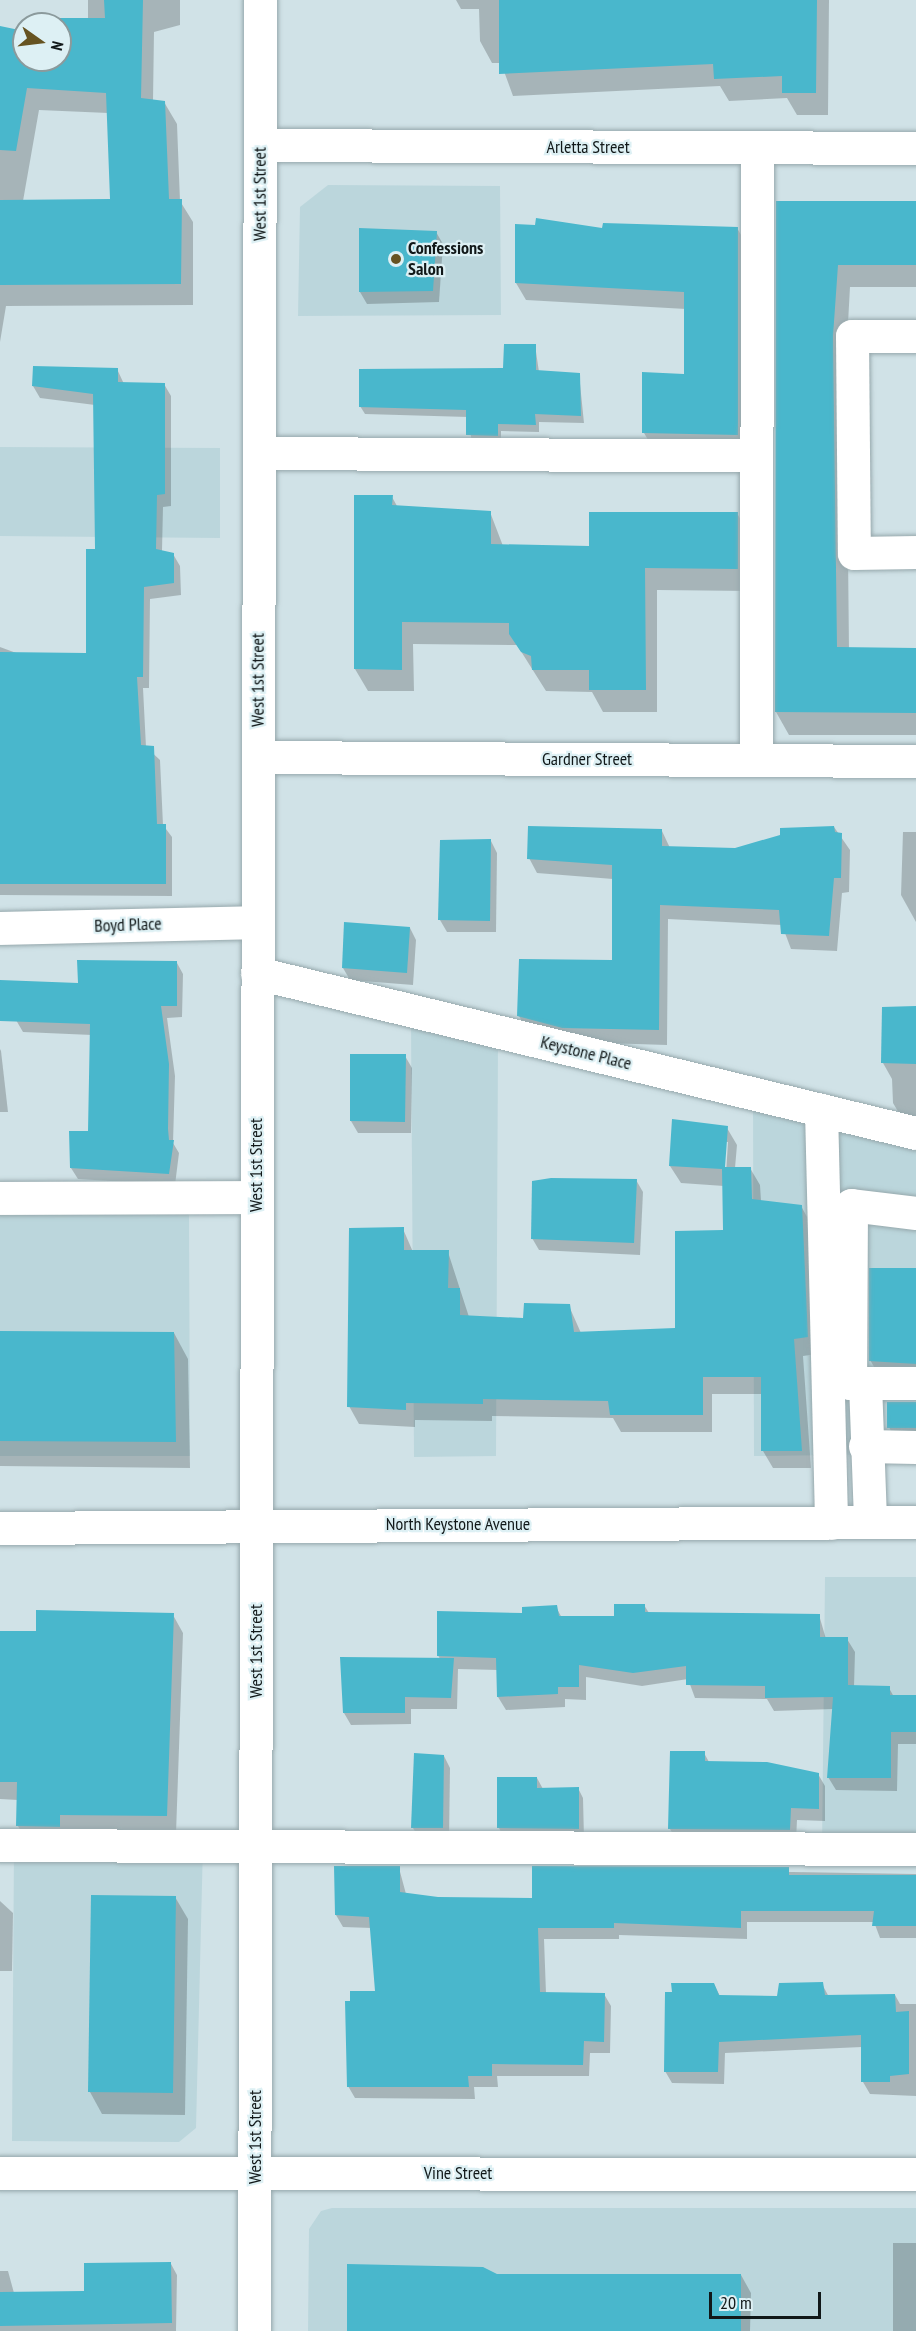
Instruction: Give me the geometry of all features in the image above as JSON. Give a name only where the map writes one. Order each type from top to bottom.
[{"type":"street","name":"West 1st Street","points":[[254,2331],[260,0]]},
{"type":"street","name":"Arletta Street","points":[[260,146],[916,148]]},
{"type":"street","points":[[756,760],[757,148]]},
{"type":"street","points":[[916,336],[852,336],[854,553],[916,552]]},
{"type":"street","points":[[260,453],[756,456]]},
{"type":"street","name":"Gardner Street","points":[[258,757],[916,761]]},
{"type":"street","name":"Boyd Place","points":[[0,928],[257,922]]},
{"type":"street","name":"Keystone Place","points":[[257,973],[916,1133]]},
{"type":"street","points":[[821,1110],[831,1523]]},
{"type":"street","points":[[0,1198],[256,1197]]},
{"type":"street","points":[[916,1213],[851,1205],[850,1383],[916,1383]]},
{"type":"street","points":[[865,1383],[865,1446],[870,1522]]},
{"type":"street","points":[[865,1446],[916,1447]]},
{"type":"street","name":"North Keystone Avenue","points":[[0,1528],[916,1522]]},
{"type":"street","points":[[0,1845],[255,1844],[916,1849]]},
{"type":"street","name":"Vine Street","points":[[0,2173],[916,2174]]},
{"type":"shaded area","points":[[328,185],[500,186],[501,315],[298,316],[300,207]]},
{"type":"shaded area","points":[[0,447],[220,448],[220,538],[0,536]]},
{"type":"shaded area","points":[[411,1025],[498,1046],[496,1456],[414,1457]]},
{"type":"shaded area","points":[[753,1109],[916,1147],[916,1454],[754,1456]]},
{"type":"shaded area","points":[[0,1213],[189,1214],[190,1456],[0,1456]]},
{"type":"shaded area","points":[[825,1577],[916,1577],[916,1849],[822,1849]]},
{"type":"shaded area","points":[[203,1844],[196,2128],[179,2142],[12,2141],[14,1845]]},
{"type":"shaded area","points":[[332,2208],[916,2208],[916,2331],[308,2331],[309,2229],[321,2211]]},
{"type":"building","points":[[104,0],[143,0],[141,98],[165,101],[169,199],[182,199],[181,284],[0,285],[0,200],[110,199],[106,93],[27,88],[16,151],[0,150],[0,26],[12,28],[12,72],[72,72],[72,18],[105,18]]},
{"type":"building","points":[[499,0],[817,0],[816,93],[782,93],[782,76],[714,79],[713,64],[499,74]]},
{"type":"building","points":[[776,201],[916,201],[916,265],[838,265],[833,336],[837,647],[916,648],[916,713],[775,712]]},
{"type":"building","points":[[536,218],[602,228],[603,223],[738,227],[738,435],[642,433],[642,372],[684,374],[684,292],[515,283],[515,224],[535,225]]},
{"type":"building","name":"Confessions Salon","points":[[359,228],[437,231],[433,291],[359,292]]},
{"type":"building","points":[[504,344],[536,344],[536,370],[580,373],[581,416],[535,414],[536,425],[498,424],[498,436],[466,435],[466,410],[359,407],[359,369],[503,368]]},
{"type":"building","points":[[33,366],[118,368],[118,382],[165,383],[165,494],[157,495],[156,549],[174,553],[174,583],[144,587],[143,677],[137,677],[141,745],[154,746],[157,824],[166,824],[166,884],[0,884],[0,652],[86,653],[86,549],[95,549],[93,394],[32,386]]},
{"type":"building","points":[[354,495],[393,495],[392,505],[491,511],[491,544],[589,546],[589,512],[738,512],[738,569],[645,568],[646,690],[589,690],[589,670],[532,670],[531,656],[521,652],[509,634],[509,623],[402,622],[402,670],[354,669]]},
{"type":"building","points":[[528,826],[662,829],[662,846],[735,848],[780,835],[780,828],[834,826],[835,832],[842,833],[841,878],[834,878],[829,936],[781,934],[779,910],[660,905],[659,1030],[562,1028],[517,1016],[519,959],[612,960],[612,865],[527,859]]},
{"type":"building","points":[[491,839],[490,921],[438,920],[440,840]]},
{"type":"building","points":[[344,922],[410,927],[407,973],[342,968]]},
{"type":"building","points":[[77,960],[177,961],[177,1006],[161,1006],[169,1064],[169,1140],[174,1140],[169,1174],[70,1168],[69,1131],[88,1131],[90,1024],[0,1021],[0,980],[78,983]]},
{"type":"building","points":[[916,1006],[916,1064],[881,1063],[882,1007]]},
{"type":"building","points":[[350,1054],[406,1054],[405,1122],[350,1121]]},
{"type":"building","points":[[672,1119],[728,1126],[725,1167],[751,1167],[752,1199],[802,1205],[808,1337],[794,1339],[802,1451],[761,1451],[761,1377],[703,1377],[703,1415],[610,1415],[608,1401],[483,1399],[483,1404],[406,1403],[406,1410],[347,1407],[349,1228],[404,1227],[404,1250],[449,1250],[448,1288],[460,1288],[460,1315],[523,1318],[524,1303],[570,1304],[574,1332],[675,1328],[675,1231],[723,1230],[722,1169],[669,1166]]},
{"type":"building","points":[[551,1178],[637,1179],[634,1243],[531,1239],[532,1181]]},
{"type":"building","points":[[869,1268],[916,1268],[916,1364],[869,1361]]},
{"type":"building","points":[[0,1331],[174,1332],[176,1442],[0,1441]]},
{"type":"building","points":[[887,1402],[916,1402],[916,1428],[887,1428]]},
{"type":"building","points":[[614,1604],[645,1604],[645,1612],[820,1614],[820,1637],[848,1637],[848,1685],[890,1686],[890,1695],[916,1695],[916,1732],[891,1732],[891,1778],[827,1778],[833,1697],[765,1698],[765,1686],[686,1685],[686,1666],[633,1673],[579,1665],[579,1687],[558,1687],[558,1694],[497,1697],[496,1658],[437,1656],[437,1611],[522,1613],[522,1607],[557,1605],[559,1616],[614,1616]]},
{"type":"building","points":[[36,1610],[174,1613],[167,1816],[60,1815],[60,1827],[16,1826],[17,1782],[0,1782],[0,1631],[36,1631]]},
{"type":"building","points":[[340,1657],[454,1658],[451,1698],[405,1697],[405,1713],[343,1713]]},
{"type":"building","points":[[670,1751],[705,1751],[705,1761],[767,1762],[819,1773],[819,1809],[791,1808],[790,1830],[668,1829]]},
{"type":"building","points":[[414,1753],[444,1755],[443,1828],[411,1828]]},
{"type":"building","points":[[497,1777],[537,1777],[537,1788],[579,1787],[579,1829],[497,1828]]},
{"type":"building","points":[[334,1866],[400,1866],[400,1892],[438,1897],[532,1898],[532,1866],[789,1867],[789,1875],[916,1875],[916,1926],[872,1926],[874,1911],[741,1911],[741,1928],[614,1923],[614,1928],[538,1928],[540,1992],[605,1993],[604,2042],[584,2041],[583,2065],[492,2064],[492,2076],[468,2076],[469,2087],[347,2087],[345,2001],[350,2001],[350,1991],[375,1991],[369,1917],[335,1915]]},
{"type":"building","points":[[91,1895],[176,1896],[173,2093],[88,2092]]},
{"type":"building","points":[[823,1982],[825,1995],[895,1994],[896,2012],[909,2011],[909,2074],[890,2076],[890,2082],[861,2082],[861,2035],[719,2042],[718,2072],[664,2072],[665,1992],[672,1992],[671,1983],[714,1983],[719,1995],[777,1996],[779,1983]]},
{"type":"building","points":[[171,2262],[172,2323],[0,2326],[0,2292],[84,2291],[84,2263]]},
{"type":"building","points":[[347,2264],[483,2267],[497,2274],[741,2274],[741,2331],[347,2331]]},
{"type":"place","name":"Confessions Salon","points":[[396,259]]}]
